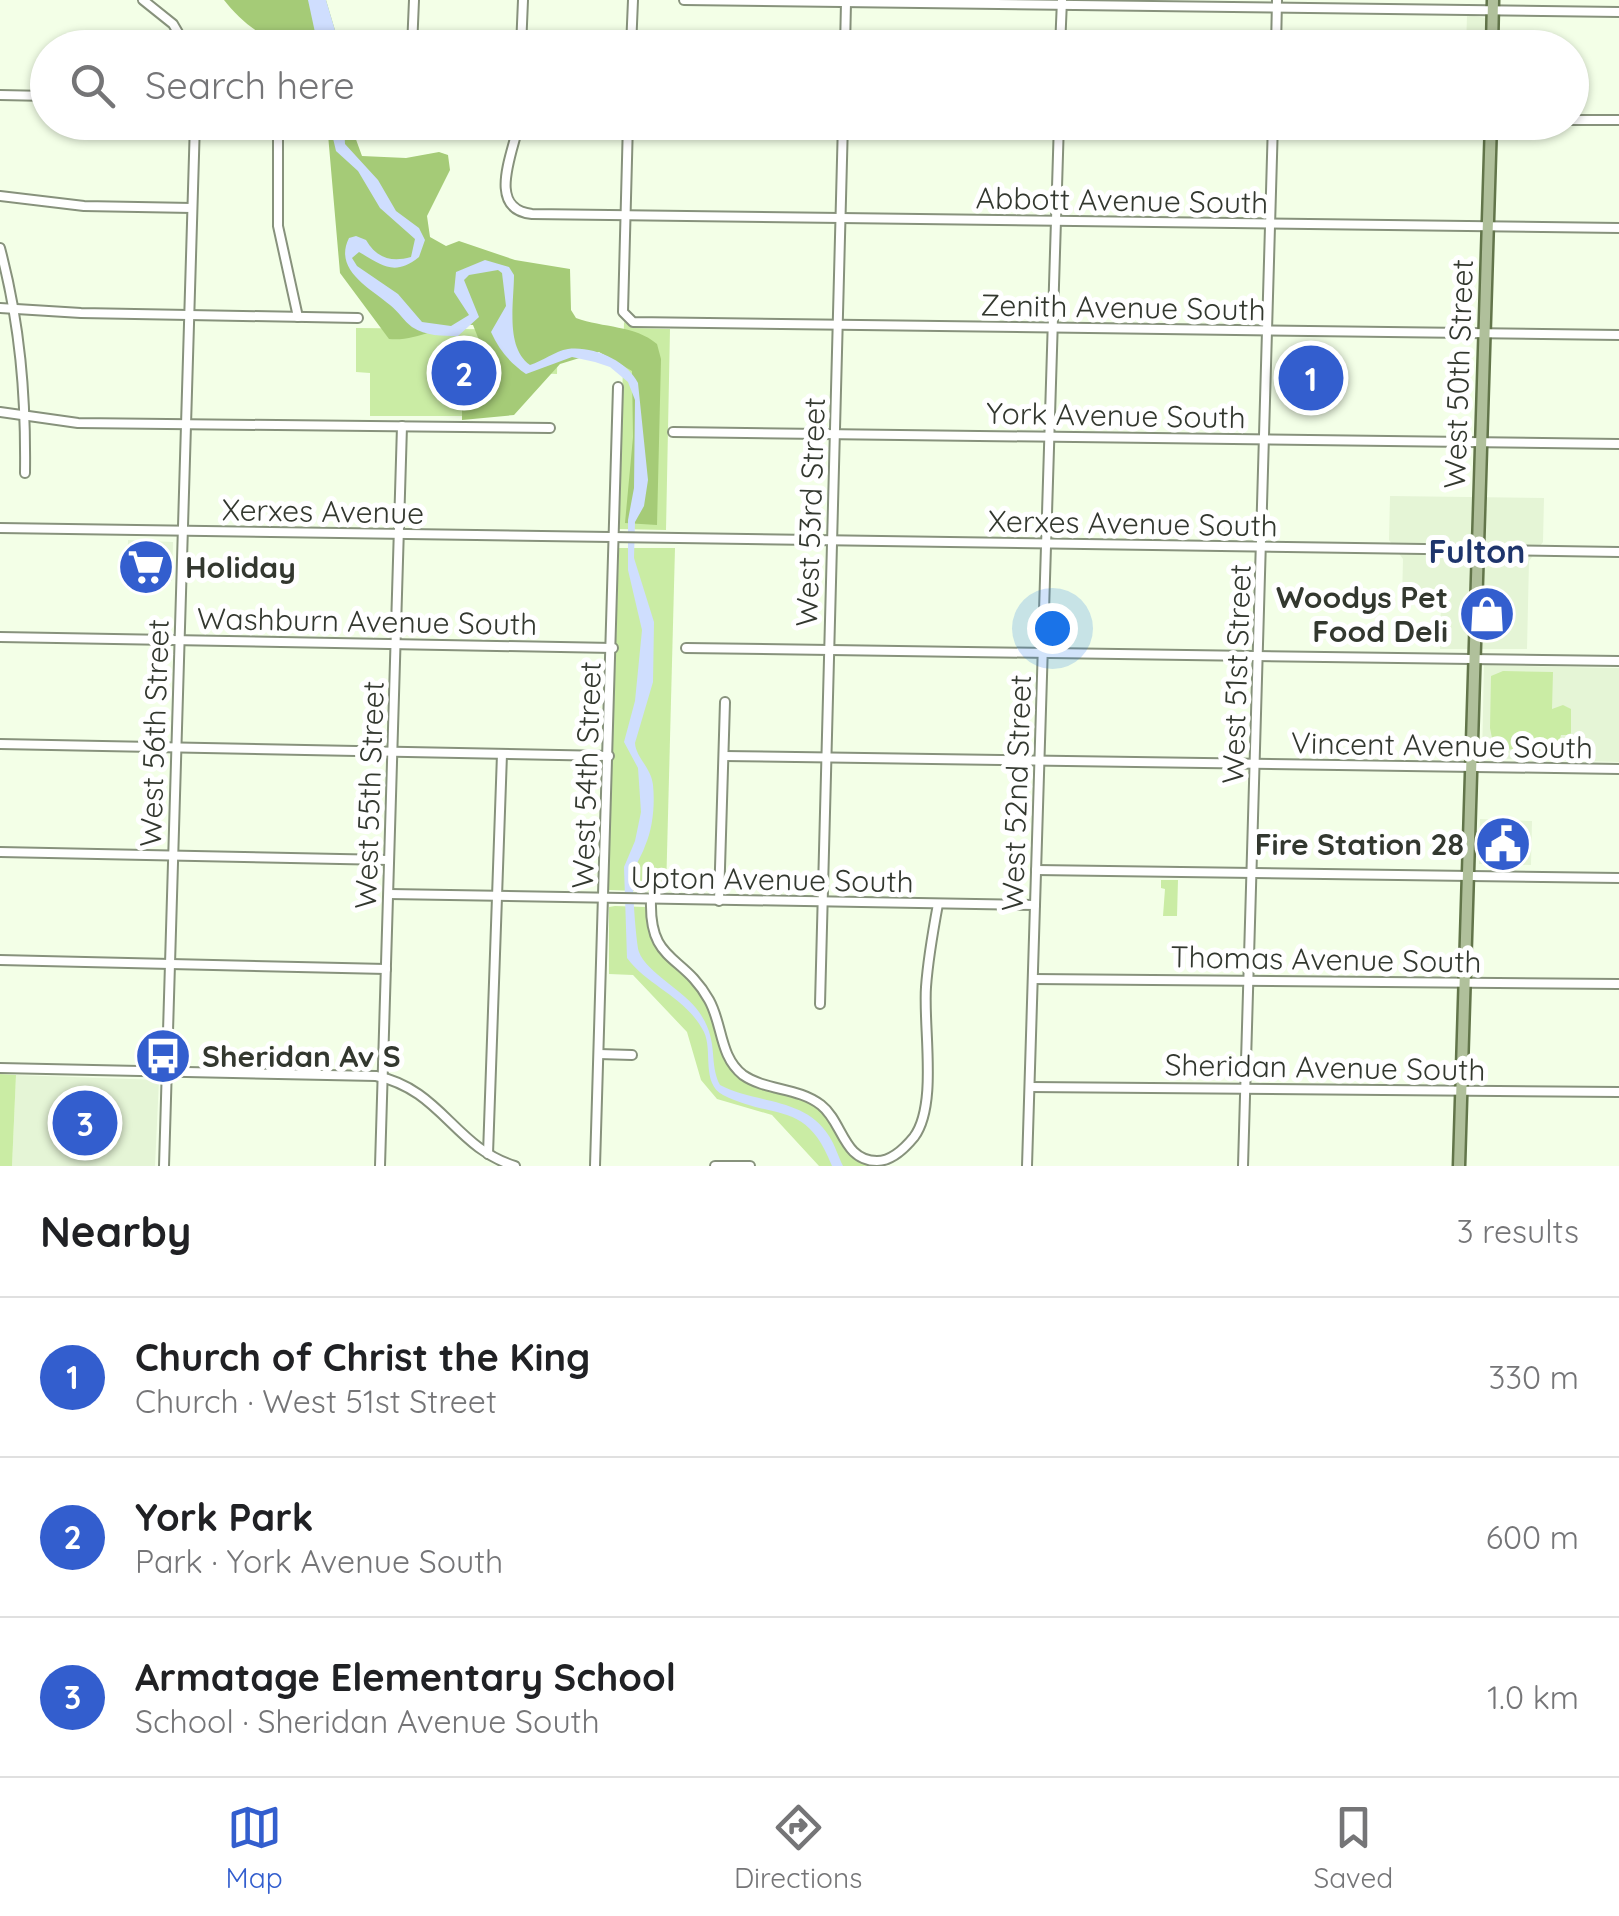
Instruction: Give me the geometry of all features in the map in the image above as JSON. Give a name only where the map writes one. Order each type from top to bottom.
[{"type":"main road","points":[[1492,30],[1493,5]]},
{"type":"main road","name":"West 50th Street","points":[[1460,1166],[1489,140]]},
{"type":"street","points":[[143,0],[177,30]]},
{"type":"street","points":[[413,30],[414,0]]},
{"type":"street","points":[[521,30],[522,0]]},
{"type":"street","points":[[632,30],[633,0]]},
{"type":"street","points":[[684,0],[1493,5],[1619,12]]},
{"type":"street","points":[[845,30],[846,1]]},
{"type":"street","points":[[1060,30],[1061,3]]},
{"type":"street","points":[[1276,30],[1277,4]]},
{"type":"street","points":[[0,95],[30,96]]},
{"type":"street","points":[[1589,120],[1619,120]]},
{"type":"street","name":"West 56th Street","points":[[164,1166],[194,140]]},
{"type":"street","points":[[278,140],[278,226],[298,317]]},
{"type":"street","name":"Abbott Avenue South","points":[[514,140],[505,189],[510,204],[524,214],[1619,228]]},
{"type":"street","points":[[625,216],[627,140]]},
{"type":"street","name":"West 53rd Street","points":[[820,1004],[842,140]]},
{"type":"street","name":"West 52nd Street","points":[[1027,1166],[1058,140]]},
{"type":"street","name":"West 51st Street","points":[[1243,1166],[1272,140]]},
{"type":"street","points":[[0,196],[59,205],[192,208]]},
{"type":"street","name":"Zenith Avenue South","points":[[625,216],[622,312],[633,322],[1619,335]]},
{"type":"street","points":[[0,248],[24,374],[24,473]]},
{"type":"street","points":[[0,308],[358,318]]},
{"type":"street","name":"West 54th Street","points":[[596,1166],[618,386]]},
{"type":"street","points":[[0,412],[78,423],[550,428]]},
{"type":"street","name":"West 55th Street","points":[[380,1166],[402,426]]},
{"type":"street","name":"York Avenue South","points":[[673,432],[1619,444]]},
{"type":"street","name":"Xerxes Avenue","points":[[0,528],[646,538]]},
{"type":"street","name":"Xerxes Avenue South","points":[[646,538],[1619,552]]},
{"type":"street","name":"Washburn Avenue South","points":[[0,636],[613,648]]},
{"type":"street","points":[[686,648],[1619,661]]},
{"type":"street","points":[[719,901],[725,702]]},
{"type":"street","points":[[0,744],[609,756]]},
{"type":"street","points":[[488,1154],[502,754]]},
{"type":"street","name":"Vincent Avenue South","points":[[724,756],[1619,770]]},
{"type":"street","points":[[0,852],[389,860]]},
{"type":"street","points":[[1036,870],[1619,878]]},
{"type":"street","name":"Upton Avenue South","points":[[389,894],[1035,905]]},
{"type":"street","points":[[646,900],[654,938],[693,977],[711,1002],[722,1044],[734,1065],[752,1080],[817,1101],[855,1154],[873,1161],[893,1157],[901,1150],[919,1129],[924,1116],[926,988],[938,904]]},
{"type":"street","points":[[0,960],[386,969]]},
{"type":"street","name":"Thomas Avenue South","points":[[1033,979],[1619,984]]},
{"type":"street","points":[[599,1054],[632,1055]]},
{"type":"street","points":[[0,1068],[383,1077],[402,1081],[429,1099],[463,1136],[488,1154],[516,1166]]},
{"type":"street","name":"Sheridan Avenue South","points":[[1030,1087],[1619,1092]]},
{"type":"street","points":[[715,1166],[750,1166]]},
{"type":"shaded area","points":[[1467,15],[1487,18],[1487,30],[1467,30]]},
{"type":"shaded area","points":[[1390,496],[1544,498],[1543,542],[1529,561],[1527,649],[1440,649],[1441,601],[1402,600],[1403,559],[1389,540]]},
{"type":"shaded area","points":[[128,540],[173,542],[172,581],[127,580]]},
{"type":"shaded area","points":[[1484,665],[1619,668],[1619,762],[1482,758]]},
{"type":"shaded area","points":[[1480,819],[1532,821],[1531,865],[1479,864]]},
{"type":"shaded area","points":[[16,1075],[159,1080],[155,1166],[12,1166]]},
{"type":"green space","points":[[224,0],[326,0],[335,30],[256,30]]},
{"type":"green space","points":[[328,140],[356,140],[362,156],[406,158],[439,152],[448,155],[450,170],[427,216],[430,237],[446,246],[459,241],[515,260],[570,269],[571,310],[576,318],[629,330],[657,344],[661,359],[657,525],[625,523],[633,437],[632,371],[599,352],[560,364],[514,415],[462,420],[462,402],[485,355],[473,325],[389,339],[340,273]]},
{"type":"green space","points":[[624,322],[634,328],[670,329],[666,530],[619,529]]},
{"type":"green space","points":[[356,328],[558,330],[557,374],[532,373],[488,416],[370,416],[370,373],[356,372]]},
{"type":"green space","points":[[619,548],[675,548],[666,892],[608,890]]},
{"type":"green space","points":[[1503,671],[1553,672],[1552,709],[1563,705],[1571,709],[1571,735],[1561,735],[1558,746],[1540,752],[1494,748],[1490,728],[1491,676]]},
{"type":"green space","points":[[1161,880],[1178,880],[1177,916],[1163,916],[1165,889],[1161,888]]},
{"type":"green space","points":[[609,907],[645,907],[654,938],[703,989],[723,1044],[742,1074],[817,1101],[869,1166],[819,1166],[772,1115],[717,1099],[701,1080],[687,1032],[633,975],[609,974]]},
{"type":"green space","points":[[0,1074],[16,1075],[12,1166],[0,1166]]},
{"type":"water","points":[[308,0],[326,0],[335,30],[314,30]]},
{"type":"water","points":[[333,140],[345,140],[378,180],[396,211],[419,228],[425,240],[419,257],[410,263],[388,267],[359,252],[352,258],[357,266],[398,294],[422,322],[451,326],[469,315],[454,292],[456,272],[485,260],[509,267],[514,275],[514,336],[517,348],[530,365],[563,350],[588,350],[618,362],[638,383],[648,480],[644,506],[635,522],[634,558],[654,622],[653,682],[635,743],[652,779],[654,800],[650,832],[633,874],[639,952],[699,1012],[712,1042],[720,1085],[807,1114],[829,1136],[843,1166],[832,1166],[822,1145],[800,1121],[742,1103],[716,1090],[704,1032],[696,1020],[627,958],[624,867],[641,812],[638,768],[624,742],[635,701],[642,630],[628,570],[635,400],[628,382],[610,367],[572,357],[526,374],[515,365],[491,332],[506,306],[502,273],[498,270],[469,275],[464,280],[479,317],[458,336],[434,335],[409,325],[356,277],[346,260],[345,249],[349,238],[356,236],[390,259],[411,257],[415,239],[380,208],[358,171],[336,151]]},
{"type":"place","name":"York Park","points":[[464,373]]},
{"type":"place","name":"Church of Christ the King","points":[[1311,378]]},
{"type":"place","name":"Holiday","points":[[146,567]]},
{"type":"place","name":"Woodys Pet Food Deli","points":[[1487,614]]},
{"type":"place","name":"Fire Station 28","points":[[1503,844]]},
{"type":"place","name":"Sheridan Av S","points":[[163,1056]]},
{"type":"place","name":"Armatage Elementary School","points":[[85,1123]]},
{"type":"district","name":"Fulton","points":[[1477,551]]}]
